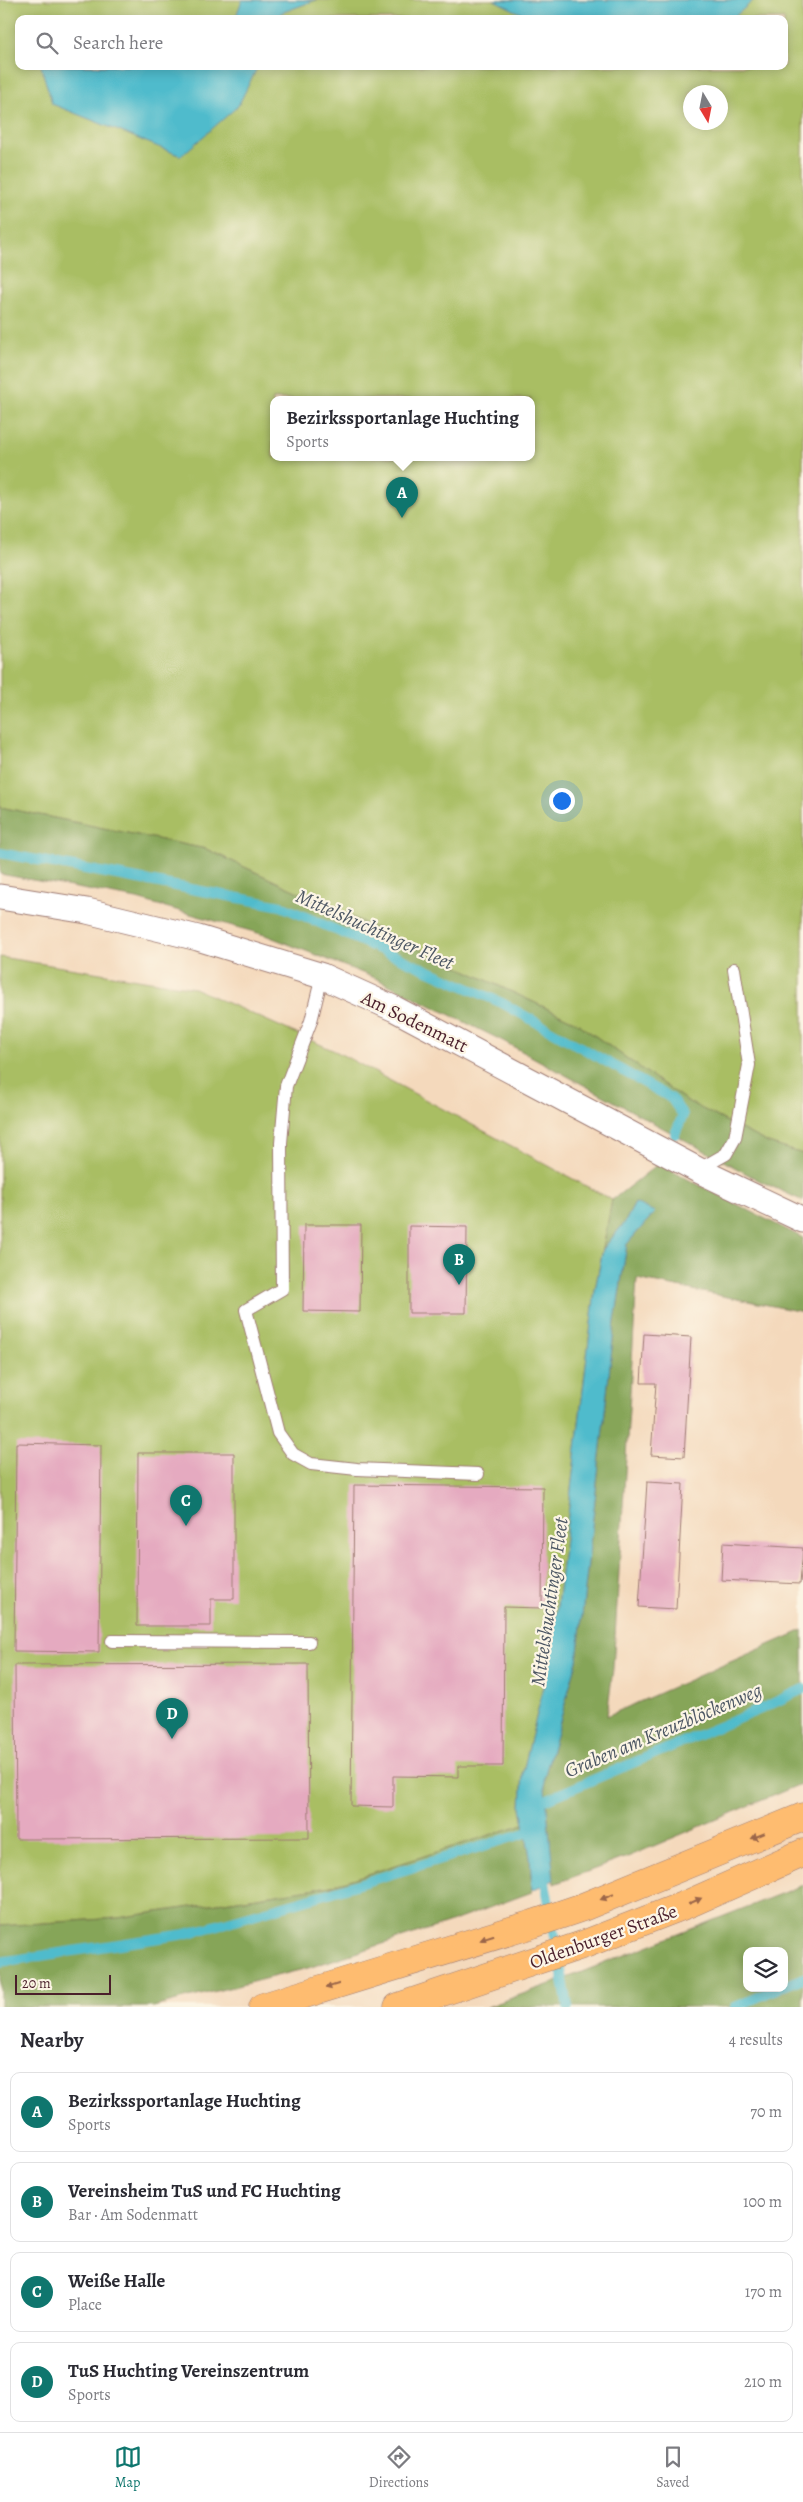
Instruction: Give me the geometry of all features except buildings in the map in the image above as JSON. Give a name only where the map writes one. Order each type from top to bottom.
[{"type":"highway","points":[[263,2007],[534,1924],[803,1817]]},
{"type":"highway","name":"Oldenburger Straße","points":[[398,2007],[585,1944],[690,1904],[803,1853]]},
{"type":"street","name":"Am Sodenmatt","points":[[0,897],[87,911],[198,938],[322,976],[395,1009],[698,1170],[803,1220]]},
{"type":"lane","points":[[698,1170],[726,1154],[734,1138],[750,1065],[734,969]]},
{"type":"lane","points":[[322,976],[311,1021],[286,1086],[281,1143],[282,1289],[246,1310],[278,1433],[293,1454],[311,1464],[357,1469],[478,1474]]},
{"type":"lane","points":[[112,1640],[309,1642]]},
{"type":"green space","points":[[0,0],[803,0],[803,1154],[768,1143],[687,1101],[574,1021],[206,849],[0,807]]},
{"type":"green space","points":[[0,807],[206,849],[574,1021],[687,1101],[768,1143],[803,1154],[803,1201],[760,1181],[503,1041],[375,978],[265,935],[137,899],[0,874]]},
{"type":"green space","points":[[0,957],[194,988],[337,1052],[612,1200],[595,1290],[551,1656],[523,1772],[521,1807],[524,1824],[331,1886],[118,1918],[0,1926]]},
{"type":"green space","points":[[658,1164],[803,1238],[803,1312],[637,1279],[613,1669],[607,1716],[803,1630],[803,1783],[630,1856],[554,1884],[544,1778],[577,1661],[615,1321],[627,1244],[654,1213],[635,1203],[625,1222],[603,1249],[612,1200]]},
{"type":"green space","points":[[524,1824],[530,1857],[532,1892],[448,1923],[308,1968],[153,2007],[0,2007],[0,1926],[118,1918],[331,1886]]},
{"type":"green space","points":[[803,1885],[803,2007],[487,2007],[564,1979]]},
{"type":"water","points":[[242,0],[316,0],[280,15],[236,15]]},
{"type":"water","points":[[494,0],[754,0],[737,15],[524,15]]},
{"type":"water","points":[[42,70],[256,70],[238,106],[181,156],[52,104]]},
{"type":"water","points":[[635,1203],[655,1212],[627,1244],[615,1321],[577,1661],[544,1778],[554,1880],[532,1890],[530,1857],[521,1807],[523,1772],[551,1656],[595,1290],[603,1249],[625,1222]]},
{"type":"waterway","name":"Mittelshuchtinger Fleet","points":[[0,853],[281,906],[502,1003],[671,1098],[683,1115],[675,1134]]},
{"type":"waterway","name":"Graben am Kreuzblöckenweg","points":[[538,1803],[761,1709],[803,1689]]},
{"type":"waterway","points":[[0,1962],[186,1934],[326,1894],[539,1829]]},
{"type":"waterway","name":"Mittelshuchtinger Fleet","points":[[543,1871],[568,2007]]},
{"type":"waterway","points":[[788,1984],[803,1978]]},
{"type":"waterway","points":[[735,2007],[770,1992]]},
{"type":"place","name":"Bezirkssportanlage Huchting","points":[[402,518]]},
{"type":"place","name":"Vereinsheim TuS und FC Huchting","points":[[459,1285]]},
{"type":"place","name":"Weiße Halle","points":[[186,1526]]},
{"type":"place","name":"TuS Huchting Vereinszentrum","points":[[172,1739]]}]
